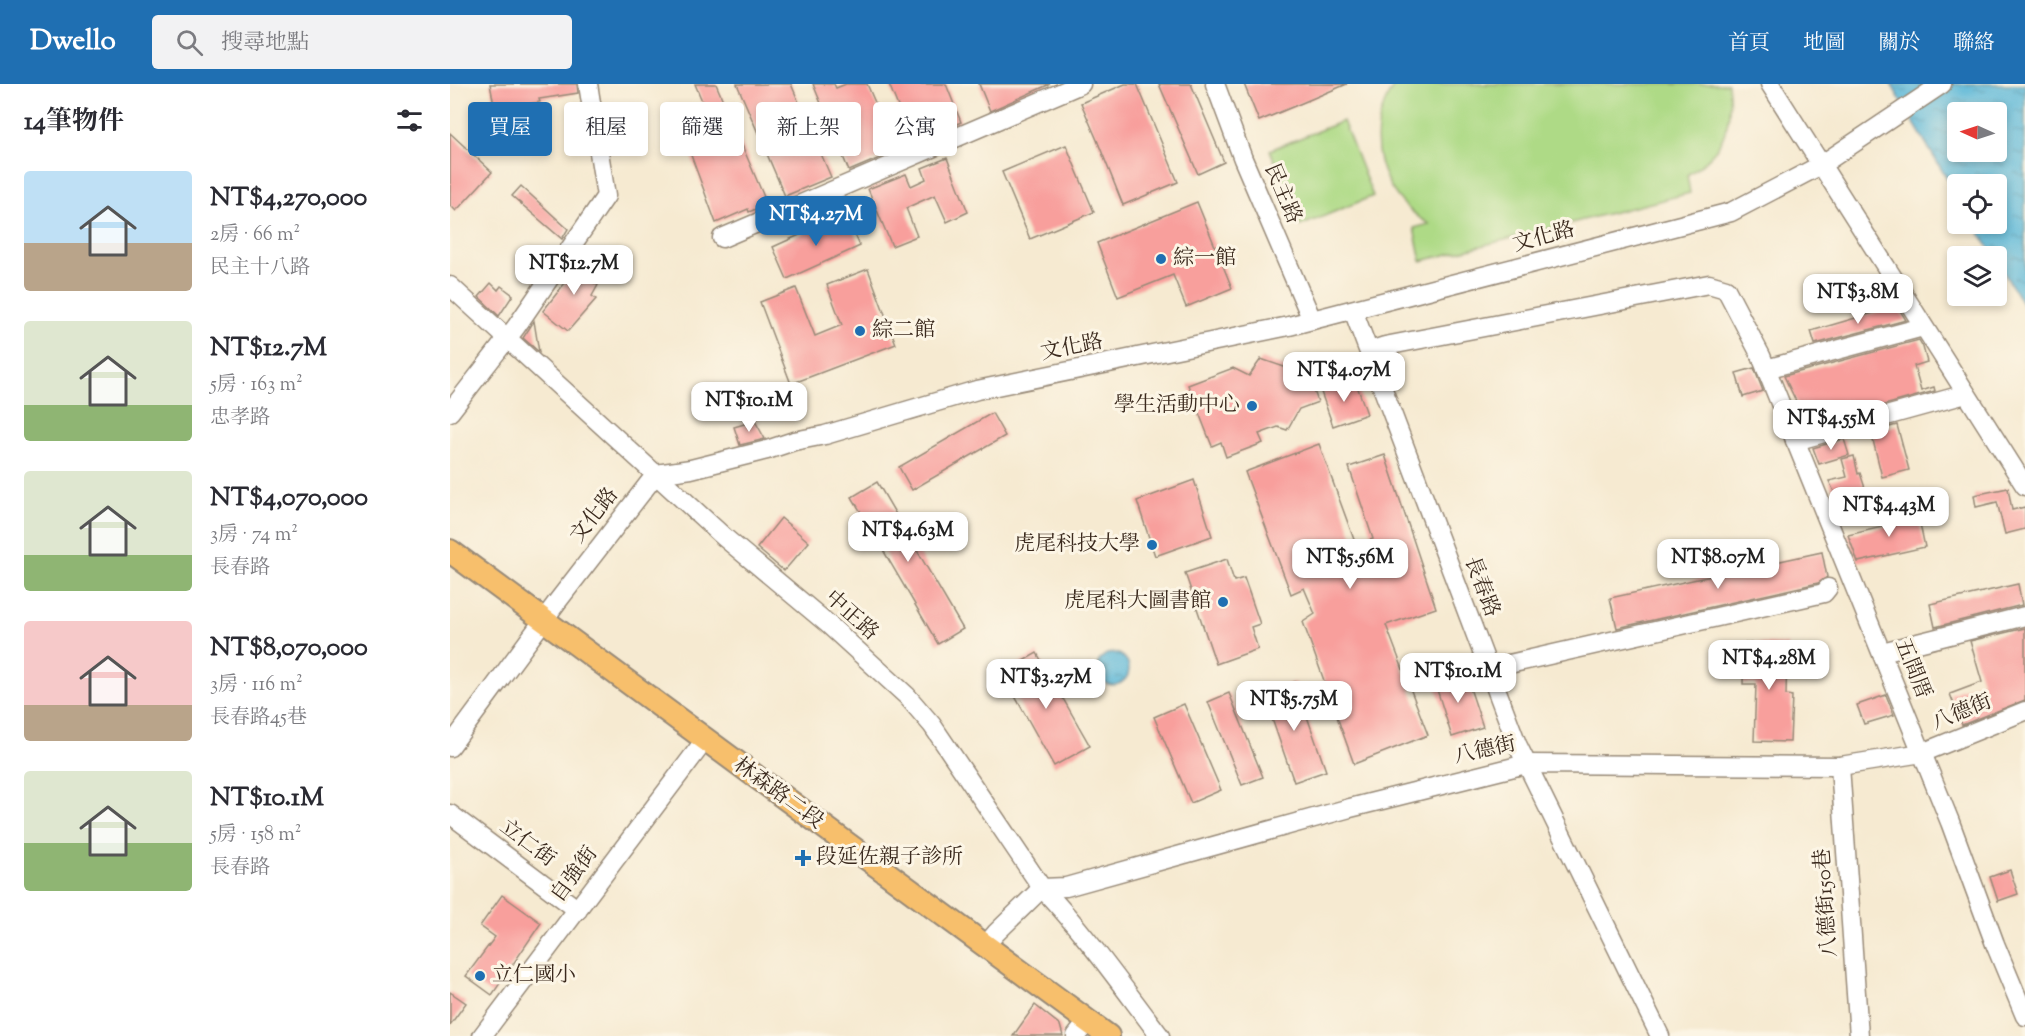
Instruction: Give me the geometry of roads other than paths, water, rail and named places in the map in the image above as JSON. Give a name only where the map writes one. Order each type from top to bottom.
[{"type":"main road","name":"林森路二段","points":[[450,551],[985,946],[1082,1028],[1108,1036]]},
{"type":"street","points":[[450,412],[506,339],[606,196],[588,84]]},
{"type":"street","points":[[722,238],[1081,84]]},
{"type":"street","name":"民主路","points":[[1215,84],[1243,159],[1311,320]]},
{"type":"street","points":[[1770,84],[2025,486]]},
{"type":"street","name":"文化路","points":[[450,747],[656,474],[691,469],[794,441],[825,435],[977,390],[1169,352],[1353,310],[1731,212],[1821,165],[1942,84]]},
{"type":"street","points":[[1370,351],[1385,346],[1709,284],[1726,289],[1766,369],[1795,441],[1966,394]]},
{"type":"street","name":"中正路","points":[[450,286],[724,537],[828,624],[907,696],[932,725],[1042,888],[1092,947],[1160,1036]]},
{"type":"street","name":"長春路","points":[[1353,310],[1487,669],[1526,764],[1660,1036]]},
{"type":"street","points":[[1766,369],[1923,327]]},
{"type":"street","name":"五間厝","points":[[1795,441],[1882,652],[2025,1016]]},
{"type":"street","points":[[1487,669],[1824,593],[1828,588]]},
{"type":"street","points":[[1882,652],[2025,616]]},
{"type":"street","name":"八德街","points":[[1042,888],[1066,887],[1350,808],[1526,764],[1840,766],[1922,753],[2025,711]]},
{"type":"street","name":"自強街","points":[[491,1033],[639,825],[705,740]]},
{"type":"street","name":"八德街150巷","points":[[1840,766],[1859,1036]]},
{"type":"street","name":"立仁街","points":[[450,814],[578,910]]},
{"type":"street","points":[[985,946],[1042,888]]},
{"type":"water","points":[[1891,84],[2025,84],[2025,308],[2007,278],[2007,246],[1988,246],[1980,234],[2007,234],[2007,174],[1947,174],[1947,179]]},
{"type":"water","points":[[1113,653],[1124,658],[1129,669],[1124,680],[1113,685],[1102,680],[1097,669],[1102,658]]},
{"type":"place","name":"綜一館","points":[[1161,259]]},
{"type":"place","name":"綜二館","points":[[860,331]]},
{"type":"place","name":"學生活動中心","points":[[1252,406]]},
{"type":"place","name":"虎尾科技大學","points":[[1152,545]]},
{"type":"place","name":"虎尾科大圖書館","points":[[1223,602]]},
{"type":"place","name":"段延佐親子診所","points":[[803,858]]},
{"type":"place","name":"立仁國小","points":[[480,976]]}]
